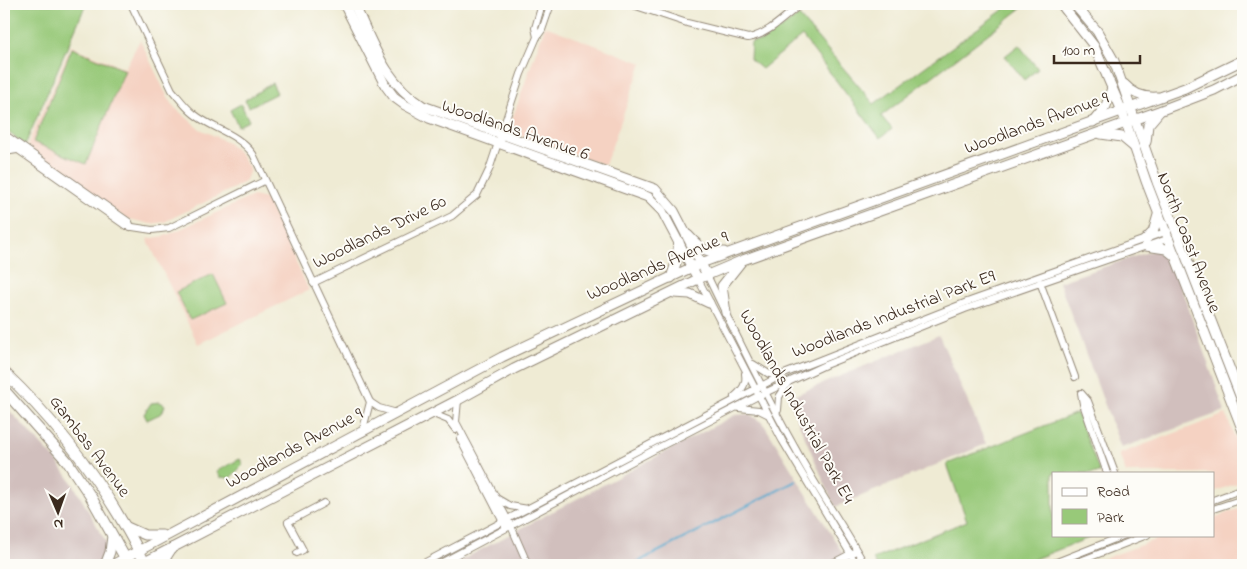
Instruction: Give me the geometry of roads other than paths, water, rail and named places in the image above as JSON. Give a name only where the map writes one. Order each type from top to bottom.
[{"type":"main road","name":"Woodlands Avenue 6","points":[[344,4],[373,63],[394,97],[429,118],[648,198],[662,211],[692,268]]},
{"type":"main road","name":"Woodlands Avenue 6","points":[[354,4],[387,72],[402,92],[423,106],[655,189],[674,210],[702,263]]},
{"type":"main road","name":"North Coast Avenue","points":[[1061,4],[1094,46],[1122,111],[1158,213],[1178,259],[1243,431]]},
{"type":"main road","name":"North Coast Avenue","points":[[1074,4],[1097,31],[1109,50],[1243,403]]},
{"type":"main road","name":"Woodlands Avenue 9","points":[[112,565],[126,561],[138,549],[362,434],[502,357],[702,263],[1163,96],[1224,71],[1243,60]]},
{"type":"main road","name":"Woodlands Avenue 9","points":[[143,564],[514,369],[698,279],[743,260],[1159,112],[1214,90],[1243,75]]},
{"type":"main road","points":[[1122,82],[1131,91],[1140,95],[1151,98],[1163,96]]},
{"type":"main road","points":[[1092,122],[1106,106],[1112,88]]},
{"type":"main road","points":[[1147,151],[1148,125],[1159,112]]},
{"type":"main road","points":[[1092,135],[1104,134],[1122,137],[1136,149]]},
{"type":"main road","points":[[1158,213],[1154,232],[1145,243],[1166,249],[1178,259]]},
{"type":"main road","points":[[688,235],[702,249],[709,252],[737,250]]},
{"type":"main road","points":[[671,278],[679,242]]},
{"type":"main road","points":[[726,314],[722,286],[743,260]]},
{"type":"main road","name":"Woodlands Industrial Park E4","points":[[702,263],[708,275]]},
{"type":"main road","name":"Woodlands Industrial Park E4","points":[[692,268],[698,279]]},
{"type":"main road","points":[[671,293],[690,294],[709,303]]},
{"type":"main road","name":"Gambas Avenue","points":[[4,372],[30,396],[71,444],[125,526],[138,549],[143,564]]},
{"type":"main road","name":"Gambas Avenue","points":[[4,390],[67,461],[91,497],[126,561]]},
{"type":"main road","points":[[125,526],[145,535],[168,534]]},
{"type":"main road","points":[[105,565],[110,552],[112,536]]},
{"type":"main road","points":[[161,565],[172,548]]},
{"type":"street","points":[[130,4],[147,33],[172,90],[194,114],[240,139],[253,154],[264,181],[370,402],[379,408],[398,414]]},
{"type":"street","points":[[537,37],[535,28],[542,4]]},
{"type":"street","points":[[537,37],[542,30],[552,4]]},
{"type":"street","points":[[630,4],[730,35],[756,37],[801,4]]},
{"type":"street","points":[[644,4],[688,18],[691,23]]},
{"type":"street","name":"Woodlands Drive 60","points":[[313,283],[452,216],[464,208],[483,185],[537,37]]},
{"type":"street","points":[[5,138],[18,150],[126,226],[152,230],[169,228],[264,181]]},
{"type":"street","points":[[5,138],[92,195],[131,226]]},
{"type":"street","points":[[4,152],[18,150]]},
{"type":"street","name":"Woodlands Industrial Park E9","points":[[437,565],[507,524],[528,509],[784,374],[1177,231]]},
{"type":"street","name":"Woodlands Industrial Park E9","points":[[420,565],[507,524],[848,352],[967,302],[1145,243]]},
{"type":"street","name":"Woodlands Industrial Park E4","points":[[708,275],[750,362],[854,552],[857,565]]},
{"type":"street","name":"Woodlands Industrial Park E4","points":[[698,279],[768,415],[854,552],[865,565]]},
{"type":"street","points":[[1040,282],[1075,377]]},
{"type":"street","points":[[750,362],[769,374],[784,374]]},
{"type":"street","points":[[726,404],[742,390],[747,381],[745,371]]},
{"type":"street","points":[[779,416],[779,397],[790,380]]},
{"type":"street","points":[[1108,472],[1083,404],[1081,393],[1088,401],[1115,472]]},
{"type":"street","points":[[458,400],[456,422],[497,499],[507,524]]},
{"type":"street","points":[[362,434],[370,402]]},
{"type":"street","points":[[736,408],[759,410],[768,415]]},
{"type":"street","points":[[431,413],[444,418],[453,425],[528,565]]},
{"type":"street","points":[[1214,500],[1243,489]]},
{"type":"street","points":[[1214,509],[1243,498]]},
{"type":"street","points":[[497,499],[510,506],[528,509]]},
{"type":"street","points":[[297,554],[303,550],[288,522],[324,503]]},
{"type":"street","points":[[1070,565],[1144,536]]},
{"type":"street","points":[[1049,565],[1115,537]]},
{"type":"street","points":[[829,565],[854,552]]},
{"type":"waterway","points":[[632,565],[796,481]]}]
